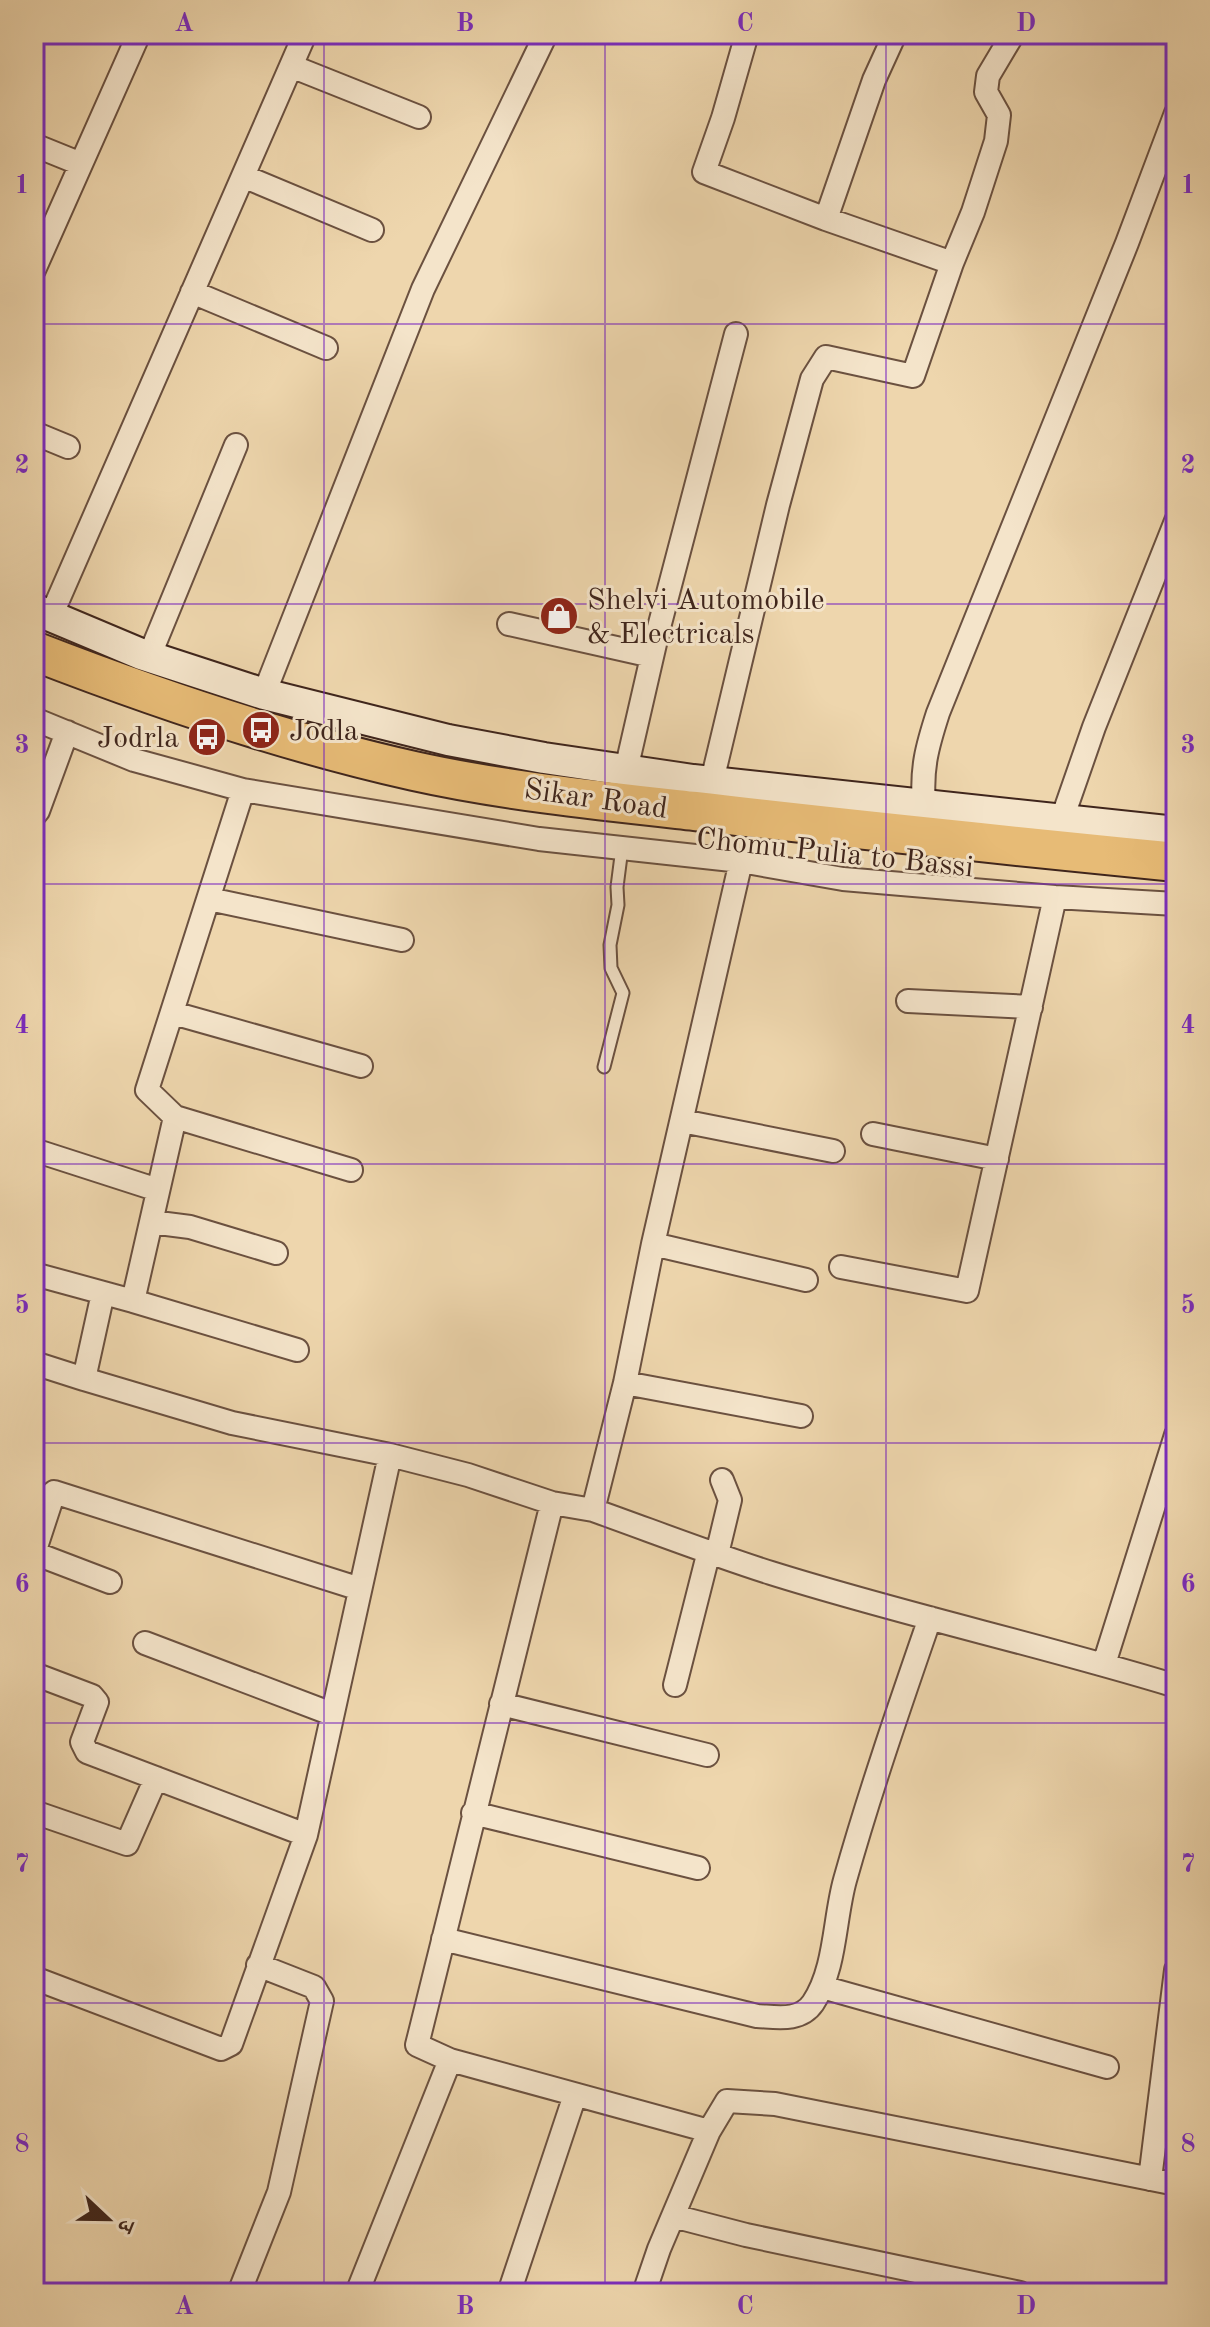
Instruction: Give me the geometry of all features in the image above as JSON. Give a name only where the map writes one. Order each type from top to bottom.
[{"type":"highway","name":"Sikar Road","points":[[34,651],[143,693],[298,742],[417,772],[575,797],[834,828],[1176,862]]},
{"type":"highway","name":"Chomu Pulia to Bassi","points":[[34,678],[251,752],[435,797],[638,831],[1176,887]]},
{"type":"main road","points":[[42,612],[149,657],[264,694],[448,740],[712,781],[1176,832]]},
{"type":"street","points":[[42,612],[192,292],[305,34]]},
{"type":"street","points":[[747,34],[704,172],[952,263]]},
{"type":"street","points":[[826,219],[874,80],[895,34]]},
{"type":"street","points":[[712,781],[778,505],[812,379],[826,357],[913,376],[996,141],[999,115],[986,92],[988,76],[1013,34]]},
{"type":"street","points":[[34,270],[138,36]]},
{"type":"street","points":[[264,694],[423,289],[538,36]]},
{"type":"street","points":[[291,66],[419,117]]},
{"type":"street","points":[[924,804],[921,777],[938,713],[1176,113]]},
{"type":"street","points":[[34,145],[81,164]]},
{"type":"street","points":[[243,176],[372,230]]},
{"type":"street","points":[[192,292],[326,348]]},
{"type":"street","points":[[626,770],[652,656],[736,334]]},
{"type":"street","points":[[34,433],[68,447]]},
{"type":"street","points":[[149,657],[236,445]]},
{"type":"street","points":[[1062,819],[1094,727],[1176,521]]},
{"type":"street","points":[[509,624],[652,656]]},
{"type":"street","points":[[34,719],[134,760],[243,790],[539,839],[741,861],[843,879],[1176,904]]},
{"type":"street","points":[[34,816],[67,732]]},
{"type":"street","points":[[243,790],[147,1090],[175,1117],[351,1170]]},
{"type":"street","points":[[593,1510],[625,1383],[653,1244],[741,861]]},
{"type":"street","points":[[841,1267],[967,1291],[1055,897]]},
{"type":"street","points":[[209,899],[402,940]]},
{"type":"street","points":[[908,1001],[1031,1007]]},
{"type":"street","points":[[173,1013],[361,1066]]},
{"type":"street","points":[[133,1301],[175,1117]]},
{"type":"street","points":[[682,1121],[833,1151]]},
{"type":"street","points":[[873,1134],[997,1159]]},
{"type":"street","points":[[34,1150],[158,1190]]},
{"type":"street","points":[[151,1222],[190,1227],[276,1253]]},
{"type":"street","points":[[653,1244],[806,1280]]},
{"type":"street","points":[[34,1274],[297,1350]]},
{"type":"street","points":[[84,1379],[103,1293]]},
{"type":"street","points":[[34,1363],[232,1423],[390,1455],[468,1475],[552,1503],[593,1510],[770,1573],[1176,1686]]},
{"type":"street","points":[[625,1383],[801,1416]]},
{"type":"street","points":[[1104,1664],[1176,1435]]},
{"type":"street","points":[[34,1978],[221,2049],[231,2044],[306,1835],[390,1455]]},
{"type":"street","points":[[675,1685],[730,1500],[722,1480]]},
{"type":"street","points":[[110,1582],[34,1553],[54,1492],[360,1589]]},
{"type":"street","points":[[552,1503],[417,2045],[450,2060],[709,2131]]},
{"type":"street","points":[[443,1939],[757,2016],[793,2018],[811,2006],[825,1979],[854,1850],[930,1618]]},
{"type":"street","points":[[145,1643],[332,1714]]},
{"type":"street","points":[[34,1674],[92,1696],[97,1702],[82,1742],[87,1752],[306,1835]]},
{"type":"street","points":[[501,1704],[707,1755]]},
{"type":"street","points":[[34,1812],[127,1844],[156,1778]]},
{"type":"street","points":[[473,1813],[698,1868]]},
{"type":"street","points":[[239,2293],[279,2192],[322,2001],[314,1987],[258,1965]]},
{"type":"street","points":[[1150,2179],[1169,2078],[1176,1970]]},
{"type":"street","points":[[822,1987],[1107,2067]]},
{"type":"street","points":[[357,2293],[450,2060]]},
{"type":"street","points":[[509,2293],[575,2095]]},
{"type":"street","points":[[644,2293],[709,2131],[727,2101],[775,2104],[1176,2184]]},
{"type":"street","points":[[673,2216],[746,2235],[1020,2293]]},
{"type":"lane","points":[[604,1067],[623,993],[611,968],[610,945],[618,905],[622,848]]},
{"type":"place","name":"Shelvi Automobile & Electricals","points":[[559,616]]},
{"type":"place","name":"Jodla","points":[[261,730]]},
{"type":"place","name":"Jodrla","points":[[207,737]]}]
